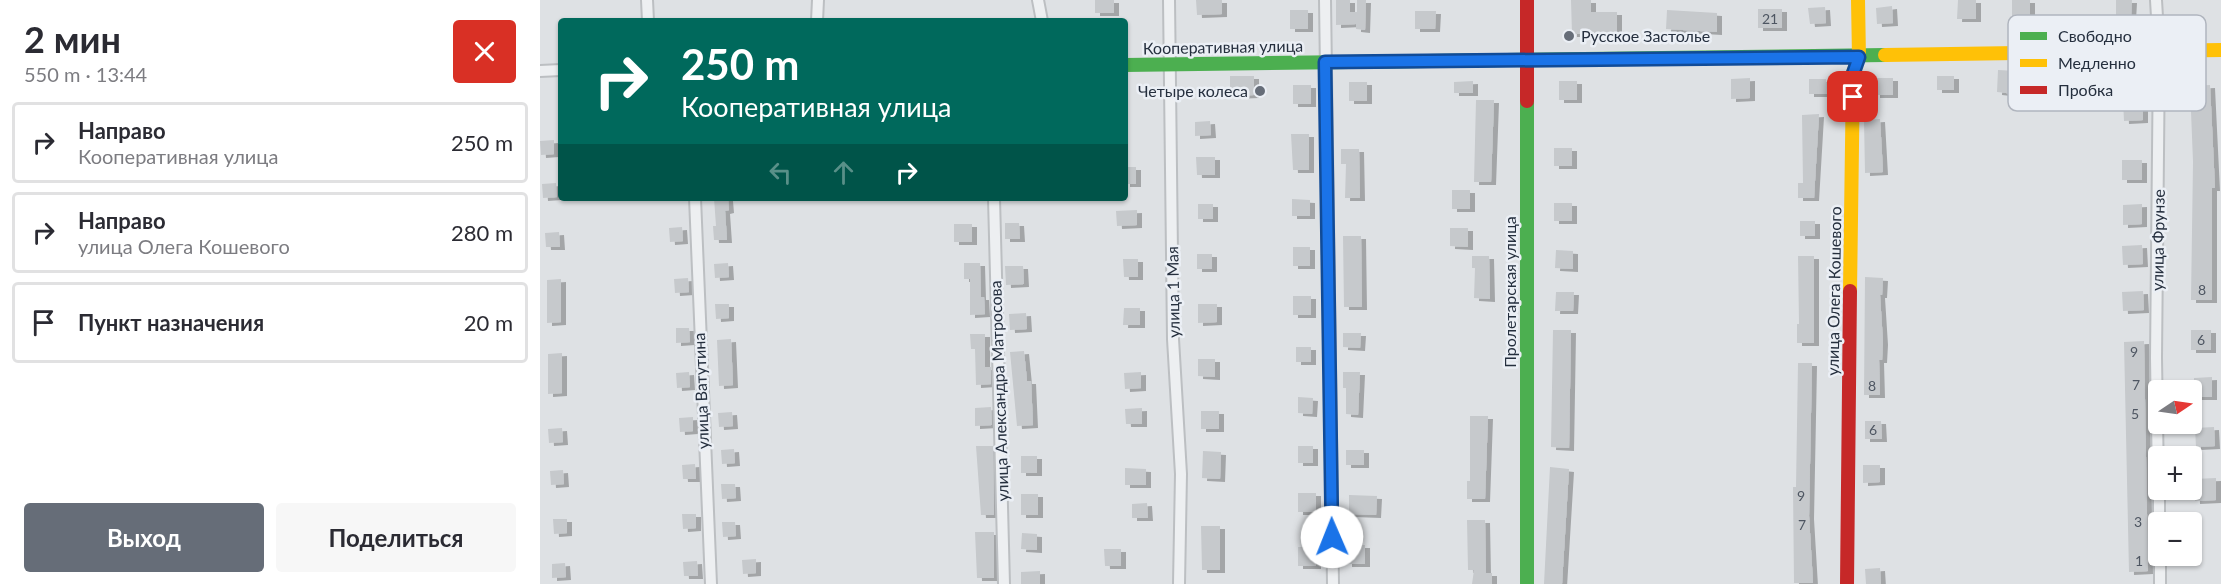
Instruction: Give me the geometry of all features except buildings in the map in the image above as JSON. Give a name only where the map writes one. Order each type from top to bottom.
[{"type":"street","points":[[647,0],[648,18]]},
{"type":"street","points":[[817,18],[818,0]]},
{"type":"street","points":[[1038,0],[1041,18]]},
{"type":"street","name":"улица 1 Мая","points":[[1169,0],[1173,339],[1181,474],[1179,584]]},
{"type":"street","points":[[1325,0],[1333,584]]},
{"type":"street","name":"Пролетарская улица","points":[[1527,0],[1527,584]]},
{"type":"street","name":"улица Олега Кошевого","points":[[1847,584],[1853,74],[1859,57],[1858,0]]},
{"type":"street","name":"улица Фрунзе","points":[[2156,0],[2157,15]]},
{"type":"street","name":"Кооперативная улица","points":[[2206,50],[2221,50]]},
{"type":"street","name":"Кооперативная улица","points":[[1128,65],[2008,54]]},
{"type":"street","points":[[540,71],[558,70]]},
{"type":"street","name":"улица Фрунзе","points":[[2158,446],[2159,111]]},
{"type":"street","name":"улица Ватутина","points":[[695,201],[711,584]]},
{"type":"street","name":"улица Александра Матросова","points":[[994,201],[1004,584]]},
{"type":"street","points":[[2160,566],[2160,584]]},
{"type":"traffic: fast","points":[[1128,65],[1885,55]]},
{"type":"traffic: fast","points":[[1527,101],[1527,584]]},
{"type":"traffic: slow","points":[[1850,291],[1853,73],[1859,57],[1858,0]]},
{"type":"traffic: slow","points":[[2206,50],[2221,50]]},
{"type":"traffic: slow","points":[[1885,55],[2008,53]]},
{"type":"traffic: jam","points":[[1527,0],[1527,101]]},
{"type":"traffic: jam","points":[[1847,584],[1850,291]]},
{"type":"place","name":"Русское Застолье","points":[[1569,36]]},
{"type":"place","name":"Четыре колеса","points":[[1260,91]]},
{"type":"route","points":[[1332,537],[1325,62],[1859,57],[1853,74],[1853,97]]}]
